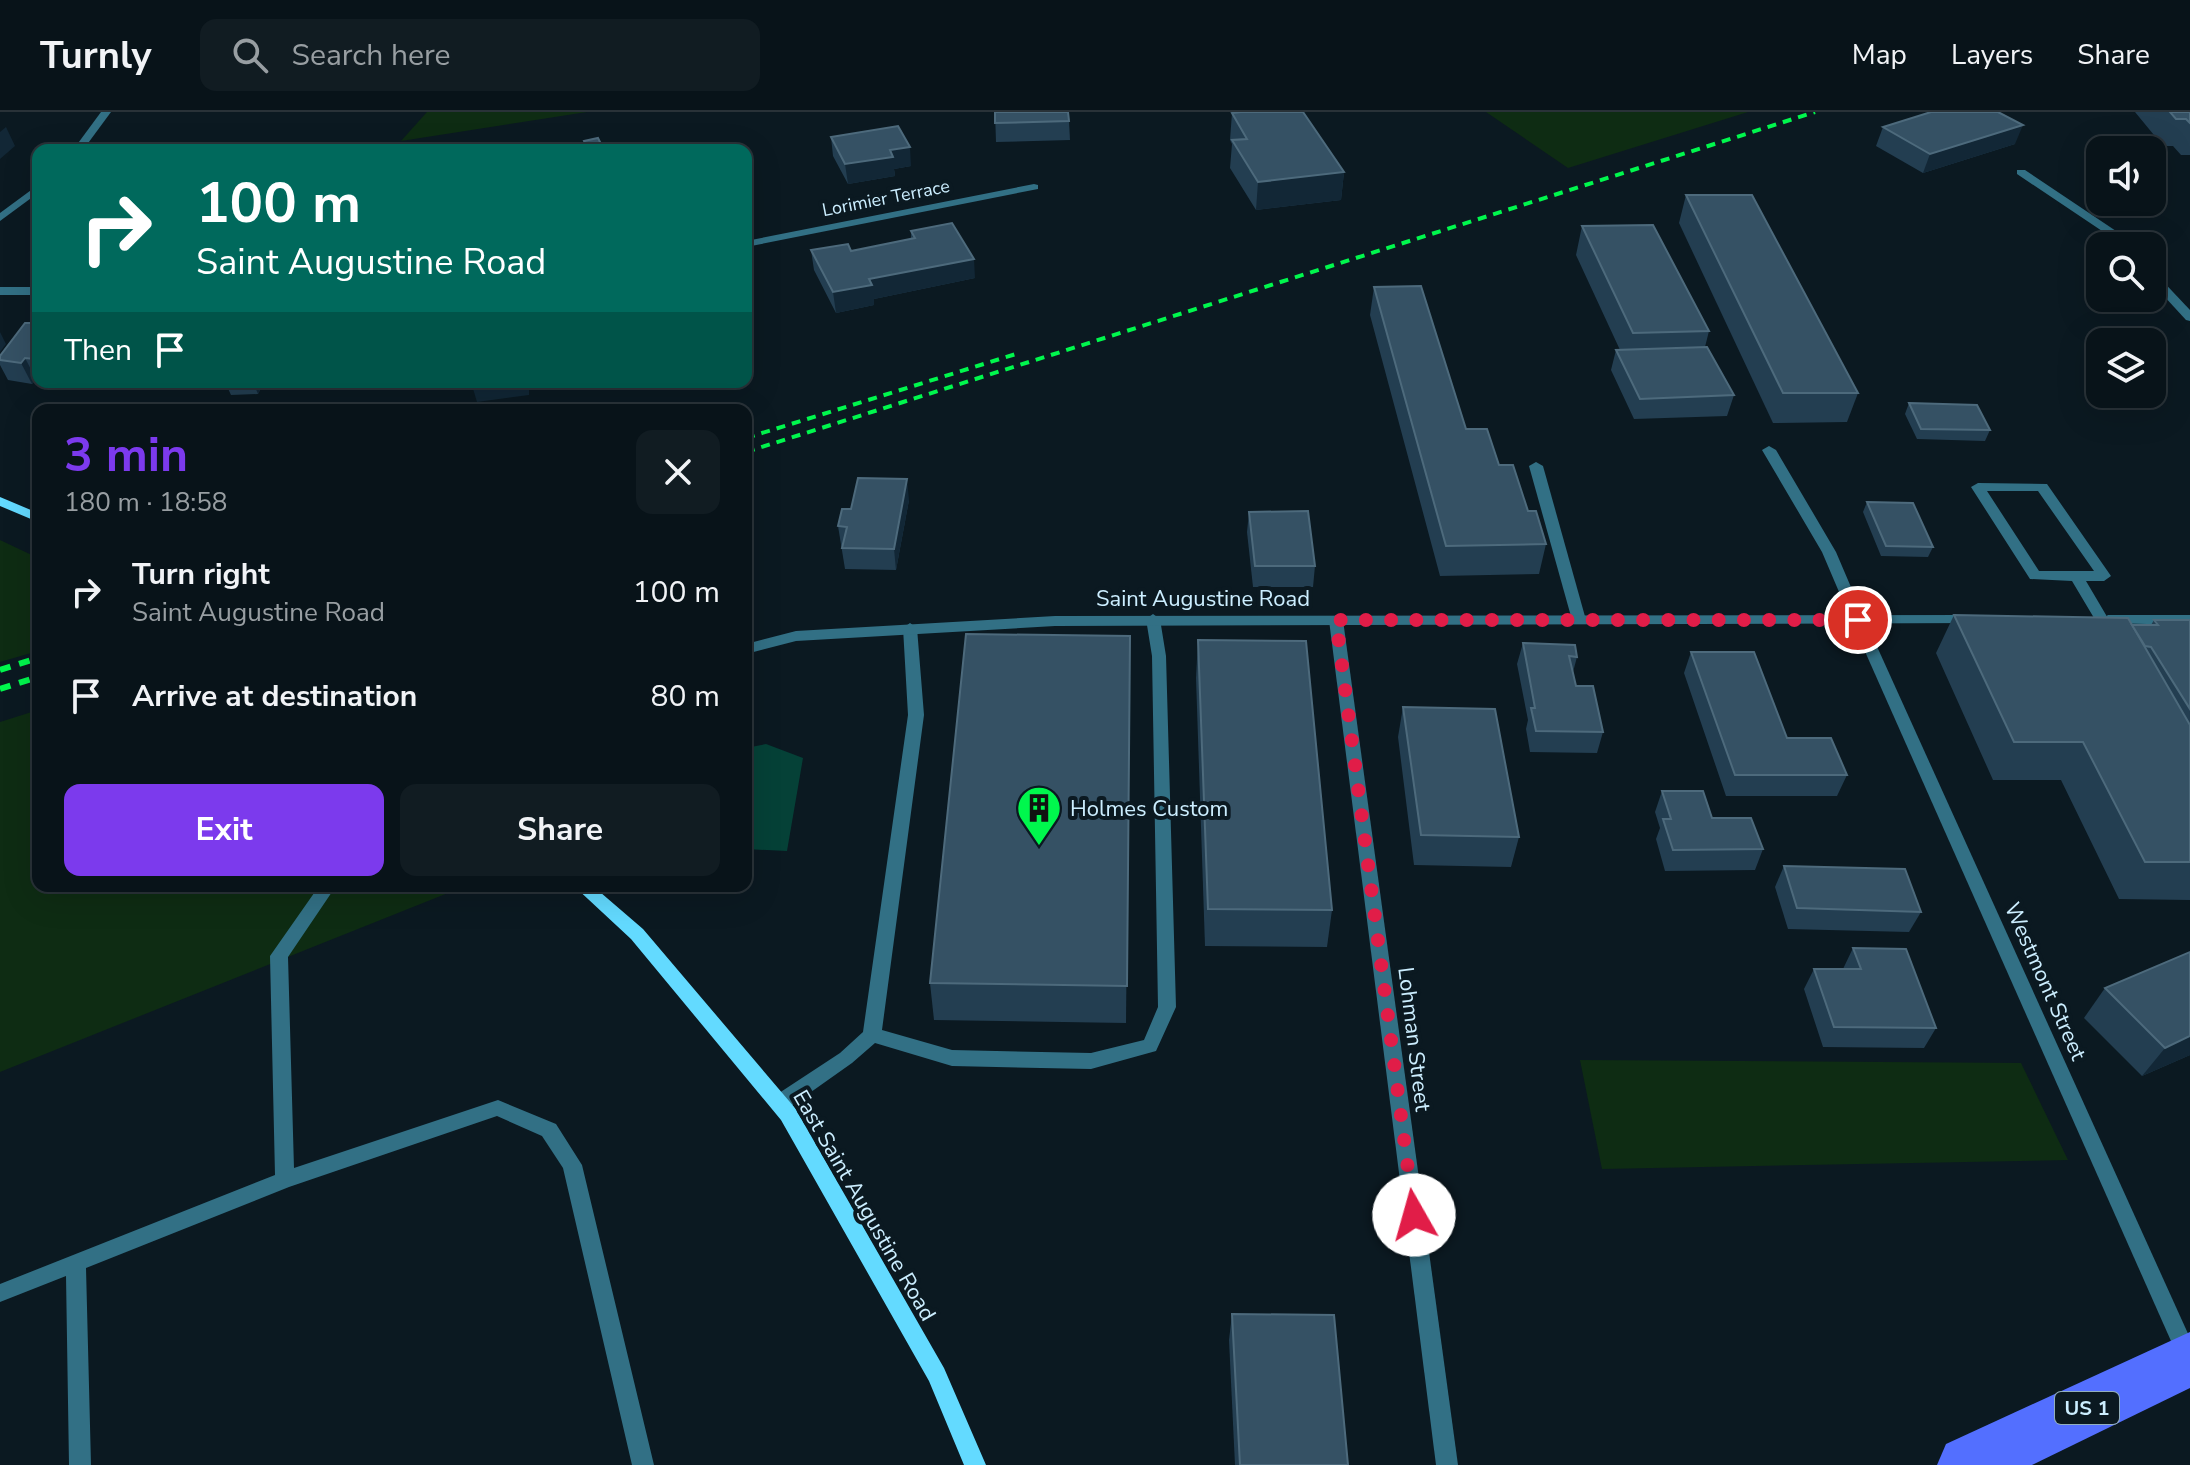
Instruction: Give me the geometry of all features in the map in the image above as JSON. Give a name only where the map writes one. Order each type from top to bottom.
[{"type":"main road","points":[[0,501],[32,515]]},
{"type":"main road","name":"East Saint Augustine Road","points":[[589,892],[637,934],[780,1103],[937,1375],[975,1465]]},
{"type":"main road","name":"US 1","points":[[1967,1465],[2190,1360]]},
{"type":"street","points":[[82,144],[106,112]]},
{"type":"street","points":[[2021,172],[2111,232]]},
{"type":"street","name":"Lorimier Terrace","points":[[752,243],[1034,187]]},
{"type":"street","points":[[0,218],[32,193]]},
{"type":"street","points":[[0,291],[32,291]]},
{"type":"street","points":[[2166,291],[2190,317]]},
{"type":"street","name":"Westmont Street","points":[[1769,450],[1829,552],[2190,1360]]},
{"type":"street","points":[[1536,466],[1579,620]]},
{"type":"street","points":[[1978,487],[2042,487],[2104,576],[2076,576],[2035,576],[1978,487]]},
{"type":"street","points":[[2076,576],[2094,620],[2190,620]]},
{"type":"street","points":[[872,1035],[952,1058],[1091,1061],[1150,1046],[1167,1007],[1159,656],[1153,619]]},
{"type":"street","name":"Saint Augustine Road","points":[[752,647],[796,636],[910,628],[1153,619],[1995,620]]},
{"type":"street","name":"Lohman Street","points":[[1336,620],[1447,1465]]},
{"type":"street","points":[[780,1103],[846,1058],[872,1035],[916,715],[910,628]]},
{"type":"street","points":[[285,1180],[279,956],[324,892]]},
{"type":"street","points":[[0,1293],[285,1180],[498,1108],[549,1130],[572,1165],[643,1465]]},
{"type":"street","points":[[76,1263],[80,1465]]},
{"type":"shaded area","points":[[427,112],[587,112],[401,141]]},
{"type":"shaded area","points":[[1486,112],[1748,112],[1568,168]]},
{"type":"shaded area","points":[[0,540],[32,555],[32,653],[0,662]]},
{"type":"shaded area","points":[[32,712],[32,892],[450,892],[0,1072],[0,722]]},
{"type":"shaded area","points":[[766,744],[803,758],[787,851],[752,849],[752,747]]},
{"type":"shaded area","points":[[1580,1060],[2021,1063],[2068,1160],[1602,1169]]},
{"type":"building","points":[[995,112],[1068,112],[1069,121],[995,123]]},
{"type":"building","points":[[1303,112],[1344,172],[1258,182],[1232,140],[1247,139],[1232,113]]},
{"type":"building","points":[[1931,112],[1998,112],[2023,125],[1930,154],[1883,127]]},
{"type":"building","points":[[2170,112],[2190,112],[2190,123],[2186,119],[2176,119]]},
{"type":"building","points":[[898,126],[910,147],[890,150],[893,157],[845,164],[831,137]]},
{"type":"building","points":[[598,138],[601,144],[585,144],[584,141]]},
{"type":"building","points":[[1686,195],[1752,195],[1858,393],[1783,393]]},
{"type":"building","points":[[952,223],[974,259],[869,279],[872,285],[833,292],[811,250],[848,244],[851,251],[915,238],[911,231]]},
{"type":"building","points":[[1653,225],[1709,331],[1633,333],[1582,226]]},
{"type":"building","points":[[1421,286],[1466,429],[1487,429],[1499,465],[1513,465],[1528,511],[1536,511],[1546,544],[1446,546],[1374,287]]},
{"type":"building","points":[[25,323],[32,323],[32,359],[25,358],[21,363],[0,360]]},
{"type":"building","points":[[1707,347],[1734,395],[1640,399],[1616,350]]},
{"type":"building","points":[[1909,403],[1977,405],[1990,430],[1921,429]]},
{"type":"building","points":[[858,478],[907,479],[894,549],[842,548],[847,527],[838,526],[842,509],[851,509]]},
{"type":"building","points":[[1867,502],[1913,503],[1933,547],[1886,546]]},
{"type":"building","points":[[1308,511],[1315,566],[1255,566],[1249,512]]},
{"type":"building","points":[[1954,615],[2128,618],[2190,725],[2190,862],[2145,862],[2083,742],[2014,742]]},
{"type":"building","points":[[2154,620],[2190,620],[2190,709],[2151,647],[2145,646],[2132,625],[2158,625]]},
{"type":"building","name":"Holmes Custom","points":[[966,634],[1130,636],[1127,986],[930,983]]},
{"type":"building","points":[[1198,640],[1306,641],[1332,910],[1208,909]]},
{"type":"building","points":[[1523,643],[1575,645],[1577,657],[1569,656],[1576,686],[1593,686],[1603,732],[1536,731]]},
{"type":"building","points":[[1691,652],[1754,652],[1787,738],[1831,738],[1847,775],[1735,775]]},
{"type":"building","points":[[1403,707],[1495,709],[1519,837],[1421,835]]},
{"type":"building","points":[[1662,791],[1703,791],[1712,818],[1751,818],[1763,849],[1673,850],[1663,819],[1671,819]]},
{"type":"building","points":[[1784,866],[1905,869],[1921,912],[1797,908]]},
{"type":"building","points":[[1853,948],[1906,949],[1936,1028],[1834,1027],[1814,969],[1861,969]]},
{"type":"building","points":[[2190,952],[2190,1036],[2165,1048],[2105,988]]},
{"type":"building","points":[[1232,1314],[1334,1315],[1348,1465],[1240,1465]]},
{"type":"railway","points":[[752,450],[1815,112]]},
{"type":"railway","points":[[752,436],[1016,354]]},
{"type":"railway","points":[[0,670],[32,660]]},
{"type":"railway","points":[[0,689],[32,679]]},
{"type":"place","name":"Holmes Custom","points":[[1039,847]]},
{"type":"route","points":[[1414,1215],[1336,620],[1858,620]]}]
